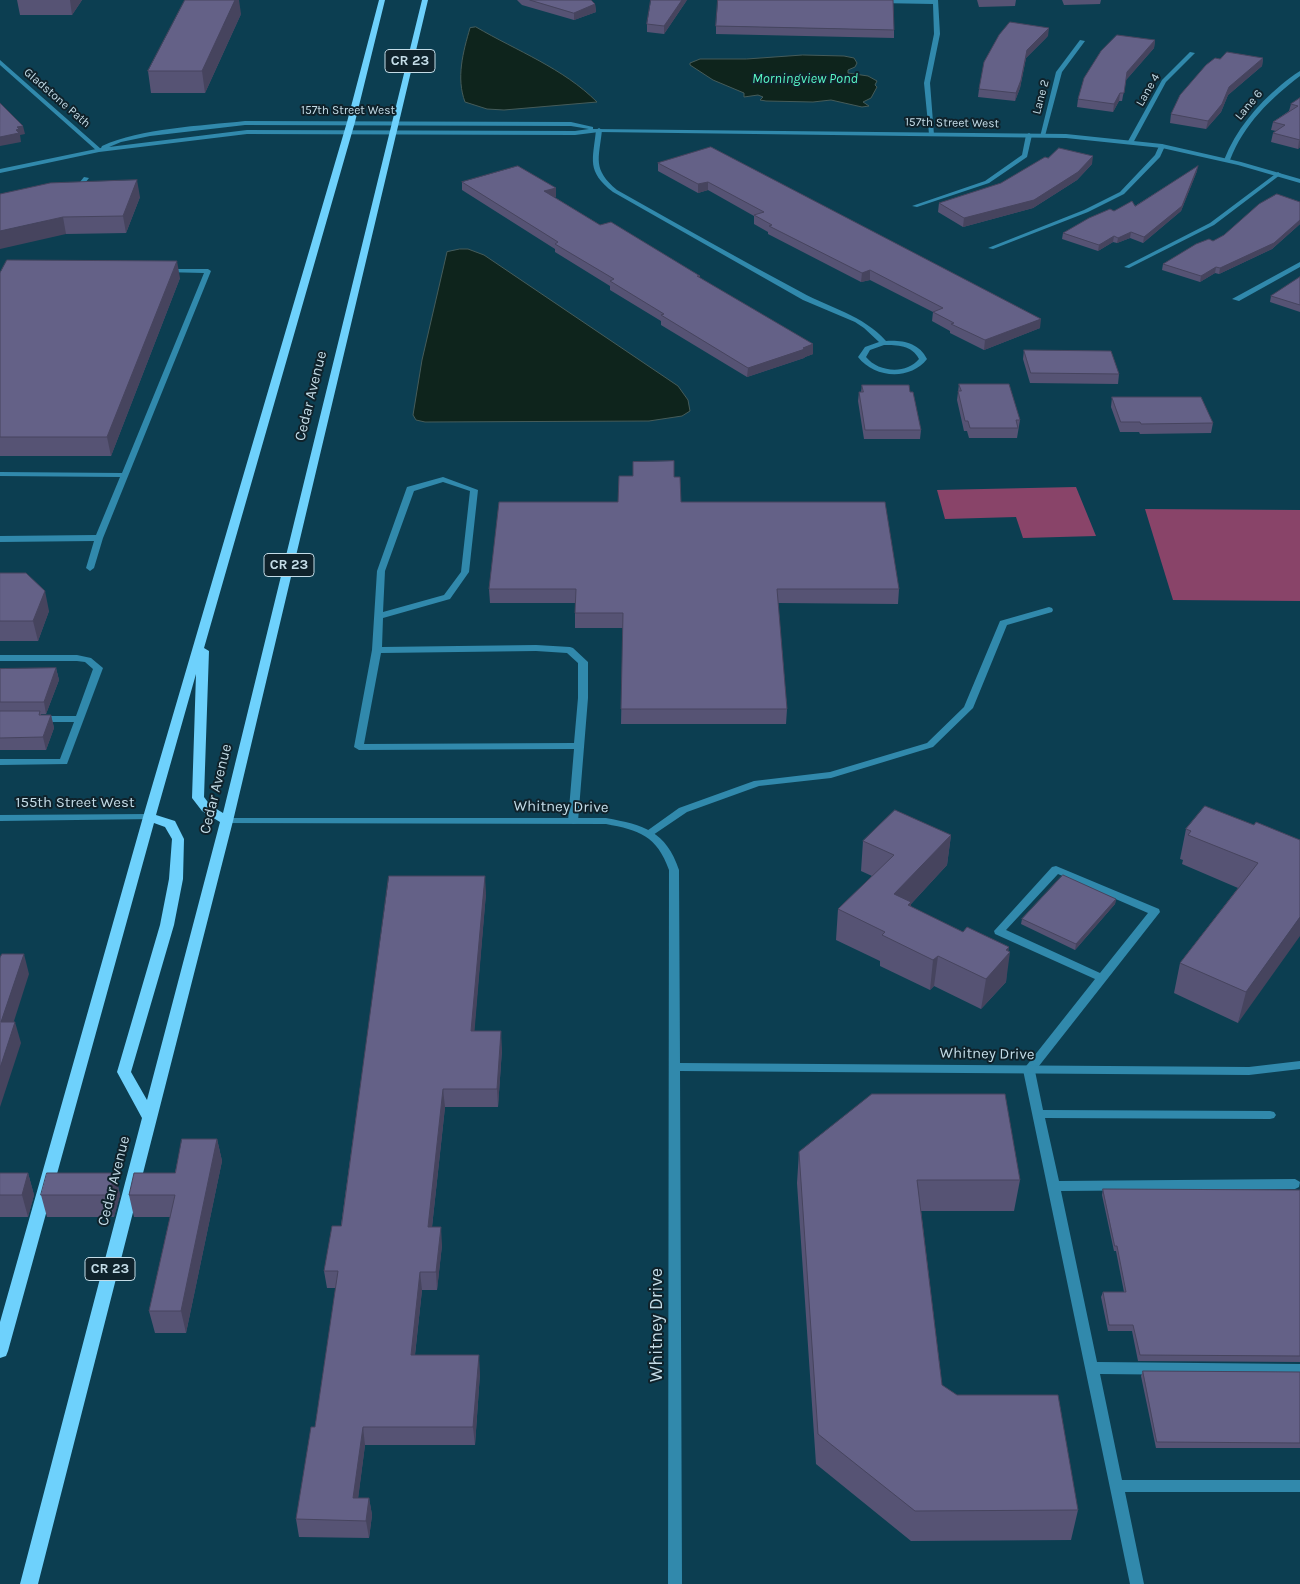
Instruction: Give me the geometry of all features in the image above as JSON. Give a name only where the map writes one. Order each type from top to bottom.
[{"type":"main road","name":"CR 23","points":[[0,1351],[149,817],[349,127],[382,0]]},
{"type":"main road","name":"Cedar Avenue","points":[[29,1584],[227,821],[425,0]]},
{"type":"main road","points":[[203,631],[198,798],[206,808],[227,821]]},
{"type":"main road","points":[[149,817],[170,824],[178,839],[176,879],[167,925],[124,1072],[149,1117]]},
{"type":"street","points":[[875,1],[935,1],[937,34],[927,83],[932,134]]},
{"type":"street","name":"Lane 2","points":[[1042,136],[1059,72],[1082,41]]},
{"type":"street","name":"Lane 4","points":[[1130,143],[1164,80],[1192,53]]},
{"type":"street","name":"Gladstone Path","points":[[0,62],[4,70],[99,150]]},
{"type":"street","name":"Lane 6","points":[[1227,160],[1231,147],[1264,102],[1300,73]]},
{"type":"street","name":"157th Street West","points":[[99,150],[120,140],[218,124],[349,127],[571,124],[600,130]]},
{"type":"street","name":"157th Street West","points":[[0,171],[99,150],[247,132],[349,127],[394,127],[575,133],[600,130],[1066,136],[1162,146],[1227,160],[1300,181]]},
{"type":"street","points":[[600,130],[595,169],[601,181],[615,191],[809,300],[860,320],[870,327],[884,343],[903,344],[914,348],[922,353],[924,359],[916,367],[901,371],[882,370],[869,366],[862,357],[864,351],[871,346],[884,343]]},
{"type":"street","points":[[915,206],[987,182],[1025,156],[1030,136]]},
{"type":"street","points":[[991,248],[1086,211],[1122,193],[1158,156],[1162,146]]},
{"type":"street","points":[[1127,267],[1212,224],[1278,174]]},
{"type":"street","points":[[66,194],[78,190],[86,178]]},
{"type":"street","points":[[1236,299],[1300,264]]},
{"type":"street","points":[[90,568],[99,538],[208,271],[158,271]]},
{"type":"street","points":[[0,474],[125,475]]},
{"type":"street","points":[[379,616],[447,597],[465,572],[474,490],[443,479],[410,489],[382,572],[379,616],[377,650],[359,747],[579,746]]},
{"type":"street","points":[[0,539],[99,538]]},
{"type":"street","points":[[649,833],[683,810],[758,783],[838,773],[930,745],[968,708],[1003,623],[1049,610]]},
{"type":"street","points":[[377,650],[536,648],[570,650],[584,662],[573,821]]},
{"type":"street","points":[[0,658],[77,658],[88,660],[98,668],[64,762],[0,762]]},
{"type":"street","points":[[30,719],[80,719]]},
{"type":"street","name":"155th Street West","points":[[0,818],[149,817]]},
{"type":"street","name":"Whitney Drive","points":[[227,821],[606,821],[627,825],[649,833],[660,841],[670,854],[674,870],[675,1584]]},
{"type":"street","points":[[1102,978],[999,931],[1056,869],[1155,912],[1029,1070],[1137,1584]]},
{"type":"street","name":"Whitney Drive","points":[[674,1066],[1249,1071],[1300,1065]]},
{"type":"street","points":[[1039,1114],[1270,1115]]},
{"type":"street","points":[[1054,1186],[1295,1184]]},
{"type":"street","points":[[1092,1368],[1300,1370]]},
{"type":"street","points":[[1116,1486],[1300,1486]]},
{"type":"shaded area","points":[[1076,487],[1096,536],[1023,538],[1016,517],[945,519],[937,490]]},
{"type":"shaded area","points":[[1145,509],[1300,510],[1300,601],[1173,600]]},
{"type":"water","points":[[476,27],[570,79],[597,102],[504,110],[487,109],[465,102],[461,84],[462,65],[470,28]]},
{"type":"water","name":"Morningview Pond","points":[[803,55],[854,58],[857,63],[855,67],[848,70],[848,73],[868,76],[877,81],[875,85],[877,87],[871,98],[863,102],[869,106],[862,107],[831,100],[813,102],[766,101],[760,100],[763,97],[758,95],[744,97],[744,93],[713,80],[690,65],[690,63],[700,59],[746,59]]},
{"type":"water","points":[[468,249],[484,255],[678,386],[688,400],[690,411],[682,416],[649,421],[425,422],[416,420],[413,415],[422,360],[447,252]]},
{"type":"building","points":[[185,0],[235,0],[202,71],[148,71]]},
{"type":"building","points":[[530,0],[591,0],[595,4],[574,13]]},
{"type":"building","points":[[651,0],[682,0],[664,26],[647,24]]},
{"type":"building","points":[[718,0],[893,0],[894,30],[716,26]]},
{"type":"building","points":[[1010,22],[1049,28],[1027,50],[1021,80],[1016,93],[979,89],[984,62],[999,35]]},
{"type":"building","points":[[1117,35],[1155,40],[1127,72],[1124,93],[1120,93],[1114,104],[1078,99],[1084,78],[1101,51]]},
{"type":"building","points":[[1227,52],[1263,58],[1229,87],[1222,104],[1208,121],[1171,114],[1180,95],[1206,65],[1215,58],[1220,59]]},
{"type":"building","points":[[1300,98],[1300,140],[1273,133],[1285,125],[1273,122],[1298,106],[1291,104]]},
{"type":"building","points":[[0,103],[23,126],[17,127],[19,129],[16,130],[19,133],[0,137]]},
{"type":"building","points":[[711,147],[1041,319],[985,340],[951,324],[954,323],[933,312],[943,308],[870,270],[862,273],[769,226],[772,225],[754,215],[764,212],[708,182],[698,184],[658,163]]},
{"type":"building","points":[[1059,148],[1093,156],[1078,172],[1034,200],[964,218],[939,203],[1001,183],[1045,157],[1048,158]]},
{"type":"building","points":[[518,166],[556,188],[544,191],[600,225],[611,222],[700,276],[697,276],[813,344],[803,348],[805,349],[748,368],[661,315],[664,314],[610,281],[614,279],[555,244],[558,242],[462,182]]},
{"type":"building","points":[[1198,166],[1182,206],[1144,237],[1131,232],[1118,238],[1114,236],[1099,245],[1063,233],[1089,218],[1110,209],[1114,211],[1132,201],[1135,206]]},
{"type":"building","points":[[137,180],[123,216],[63,217],[0,231],[0,194],[50,183]]},
{"type":"building","points":[[1277,194],[1300,202],[1300,220],[1274,243],[1220,268],[1216,267],[1201,276],[1163,264],[1196,244],[1209,239],[1213,241],[1224,235],[1259,204]]},
{"type":"building","points":[[7,260],[177,261],[107,437],[0,437],[0,273]]},
{"type":"building","points":[[1300,277],[1300,305],[1271,296]]},
{"type":"building","points":[[1024,350],[1111,351],[1119,374],[1031,373]]},
{"type":"building","points":[[959,384],[1009,384],[1020,420],[1016,420],[1018,428],[970,428],[968,421],[965,421],[958,391],[961,391]]},
{"type":"building","points":[[862,385],[909,385],[910,392],[913,392],[921,430],[865,430],[859,392],[863,392]]},
{"type":"building","points":[[1112,397],[1201,397],[1213,423],[1141,424],[1140,422],[1121,422]]},
{"type":"building","points":[[674,461],[674,477],[680,477],[681,502],[885,502],[899,589],[777,589],[787,709],[621,709],[623,613],[575,613],[576,589],[489,589],[499,502],[618,502],[619,476],[633,476],[633,462]]},
{"type":"building","points":[[0,573],[26,573],[45,591],[33,621],[0,621]]},
{"type":"building","points":[[56,668],[44,702],[0,702],[0,669]]},
{"type":"building","points":[[0,711],[40,711],[39,715],[51,715],[43,737],[0,738]]},
{"type":"building","points":[[1205,806],[1254,825],[1256,822],[1300,840],[1300,917],[1246,992],[1180,963],[1258,863],[1188,835],[1191,831],[1186,829]]},
{"type":"building","points":[[895,810],[951,835],[894,894],[911,902],[908,905],[963,932],[967,927],[1009,947],[1006,950],[1010,952],[986,979],[938,956],[933,960],[882,935],[885,932],[838,909],[894,855],[863,841]]},
{"type":"building","points":[[1063,875],[1116,899],[1076,944],[1022,919]]},
{"type":"building","points":[[389,876],[485,876],[471,1031],[501,1031],[497,1089],[443,1089],[428,1227],[441,1227],[436,1272],[420,1272],[411,1355],[479,1355],[473,1427],[363,1427],[353,1498],[369,1498],[366,1521],[296,1519],[311,1427],[315,1427],[338,1271],[324,1271],[332,1226],[341,1226]]},
{"type":"building","points":[[2,954],[24,954],[1,1022],[15,1022],[0,1068],[0,958]]},
{"type":"building","points":[[872,1094],[1005,1094],[1020,1180],[917,1180],[942,1385],[957,1395],[1058,1395],[1078,1510],[915,1511],[818,1434],[799,1152]]},
{"type":"building","points":[[182,1139],[217,1139],[181,1311],[149,1311],[175,1195],[129,1195],[134,1173],[175,1173]]},
{"type":"building","points":[[0,1173],[28,1173],[22,1195],[0,1195]]},
{"type":"building","points":[[47,1173],[115,1173],[109,1195],[41,1195]]},
{"type":"building","points":[[1103,1189],[1300,1190],[1300,1356],[1140,1355],[1133,1325],[1109,1325],[1103,1292],[1126,1292]]},
{"type":"building","points":[[1143,1371],[1300,1372],[1300,1443],[1157,1442]]}]
